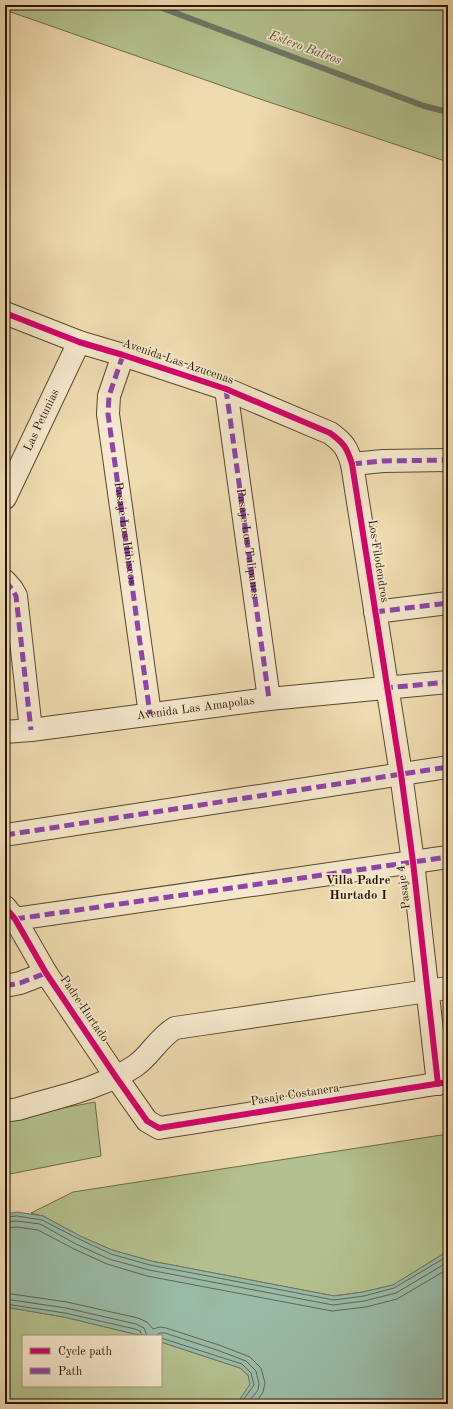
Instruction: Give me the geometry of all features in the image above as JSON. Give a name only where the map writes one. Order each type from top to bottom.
[{"type":"street","name":"Avenida Las Azucenas","points":[[5,313],[79,342],[226,389],[330,433],[341,440]]},
{"type":"street","name":"Las Petunias","points":[[5,498],[79,342]]},
{"type":"street","name":"Pasaje Los Hibiscos","points":[[123,355],[109,396],[108,414],[150,714]]},
{"type":"street","name":"Pasaje Los Tulipanes","points":[[226,389],[269,699]]},
{"type":"street","name":"Los Filodendros","points":[[341,440],[347,449],[352,464],[386,688]]},
{"type":"street","points":[[352,464],[448,460]]},
{"type":"street","points":[[5,581],[16,596],[31,730]]},
{"type":"street","points":[[375,612],[448,602]]},
{"type":"street","name":"Avenida Las Amapolas","points":[[5,732],[31,730],[269,699],[448,682]]},
{"type":"street","name":"Pasaje 4","points":[[386,688],[401,774],[413,862],[438,989],[443,1083]]},
{"type":"street","points":[[5,835],[448,767]]},
{"type":"street","points":[[10,913],[448,857]]},
{"type":"street","name":"Padre Hurtado","points":[[10,913],[46,973],[147,1121]]},
{"type":"street","points":[[5,986],[20,983],[46,973]]},
{"type":"street","points":[[5,1111],[18,1109],[99,1085],[116,1077],[137,1065],[167,1032],[175,1028],[438,989]]},
{"type":"street","name":"Pasaje Costanera","points":[[147,1121],[159,1128],[443,1083]]},
{"type":"green space","points":[[5,5],[448,5],[448,162],[257,98],[5,10]]},
{"type":"green space","points":[[95,1102],[101,1156],[5,1175],[5,1117],[21,1116]]},
{"type":"green space","points":[[448,1134],[448,1251],[393,1285],[363,1292],[334,1296],[151,1261],[112,1250],[80,1236],[43,1216],[31,1213],[73,1192]]},
{"type":"green space","points":[[5,1307],[64,1317],[139,1335],[22,1335],[22,1387],[162,1387],[162,1342],[240,1368],[248,1375],[251,1384],[240,1399],[234,1404],[5,1404]]},
{"type":"water","points":[[17,1212],[43,1216],[80,1236],[112,1250],[151,1261],[334,1296],[363,1292],[393,1285],[448,1251],[448,1404],[234,1404],[240,1399],[250,1384],[248,1375],[240,1368],[162,1342],[162,1335],[139,1335],[64,1317],[5,1307],[5,1214]]},
{"type":"waterway","name":"Estero Batros","points":[[154,5],[424,106],[448,112]]},
{"type":"marked path","points":[[123,355],[109,396],[108,414],[150,714]]},
{"type":"marked path","points":[[226,389],[269,699]]},
{"type":"marked path","points":[[352,464],[383,461],[448,460]]},
{"type":"marked path","points":[[5,581],[16,596],[31,730]]},
{"type":"marked path","points":[[375,612],[448,603]]},
{"type":"marked path","points":[[387,691],[386,688],[448,682]]},
{"type":"marked path","points":[[5,835],[448,767]]},
{"type":"marked path","points":[[15,919],[448,857]]},
{"type":"marked path","points":[[5,986],[20,983],[46,973]]},
{"type":"cycle path","points":[[5,313],[79,342],[226,389],[330,433],[339,440],[347,450],[352,464],[401,774],[413,862],[438,1084]]},
{"type":"cycle path","points":[[5,907],[15,919],[46,973],[116,1077],[147,1121],[159,1128],[448,1082]]},
{"type":"district","name":"Villa Padre Hurtado I","points":[[358,888]]}]
